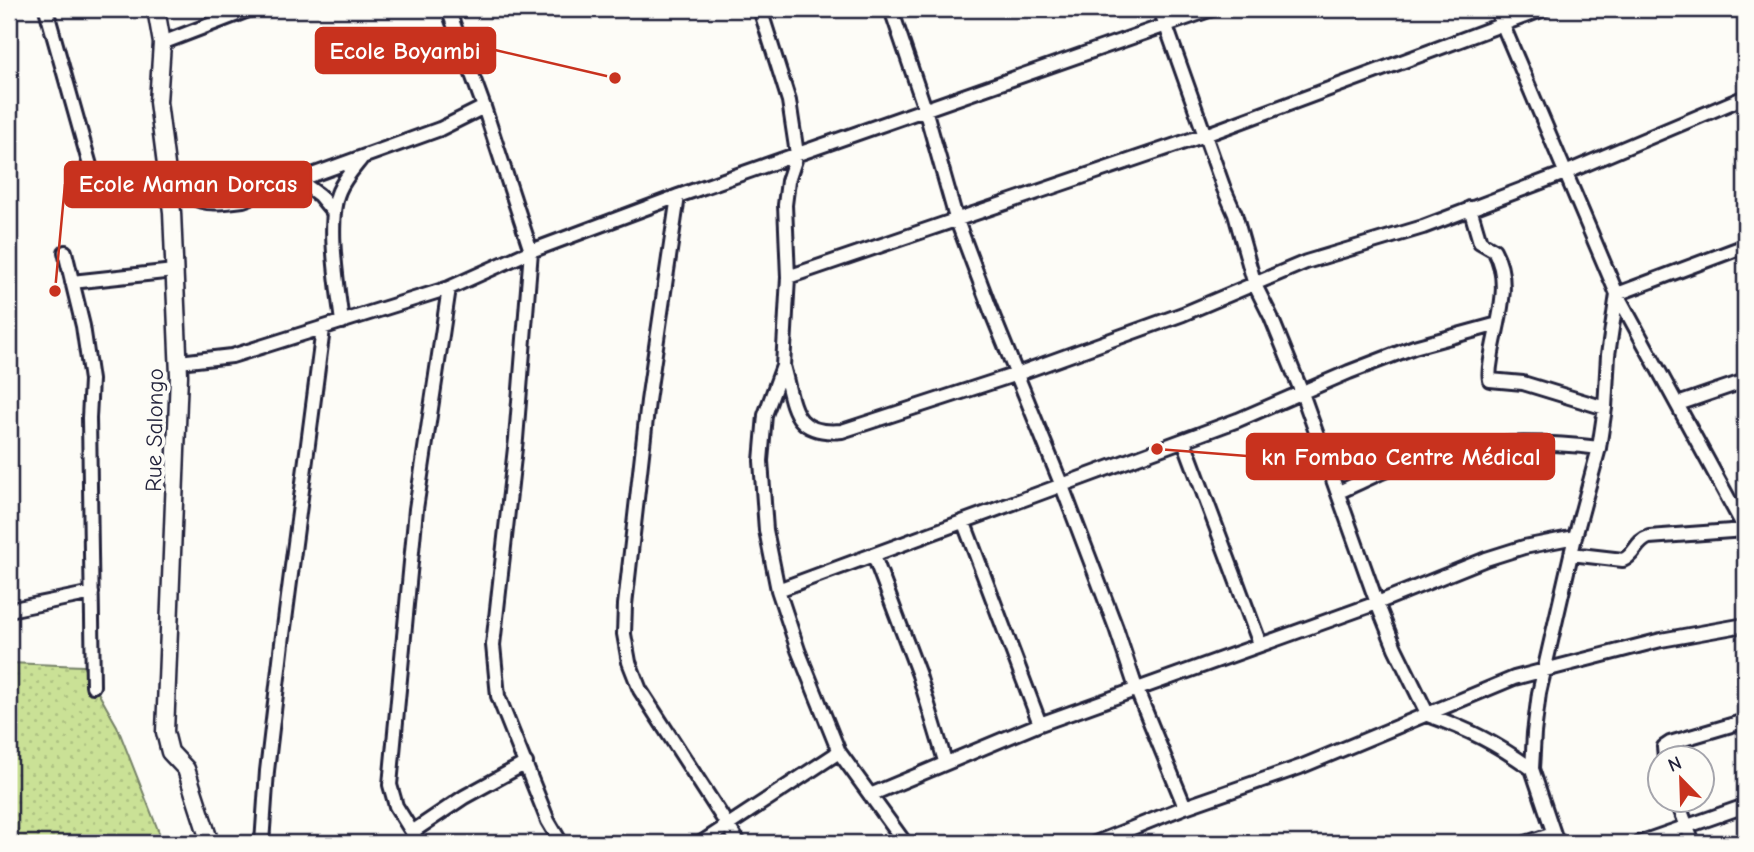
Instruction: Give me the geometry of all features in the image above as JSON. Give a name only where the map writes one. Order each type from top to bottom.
[{"type":"street","points":[[46,9],[91,169]]},
{"type":"street","name":"Rue Salongo","points":[[156,9],[162,43],[158,102],[168,177],[179,362],[165,732],[170,752],[186,769],[210,843]]},
{"type":"street","points":[[162,43],[251,9]]},
{"type":"street","points":[[449,9],[531,251],[516,439],[493,645],[498,696],[548,821],[561,843]]},
{"type":"street","points":[[760,9],[789,102],[797,154],[788,181],[785,205],[788,277],[783,366],[765,415],[761,461],[765,530],[778,590],[798,650],[839,752],[905,843]]},
{"type":"street","points":[[891,9],[925,109],[956,218],[1062,486],[1136,688],[1185,807]]},
{"type":"street","points":[[1160,9],[1235,214],[1255,285],[1302,393],[1395,648],[1428,715],[1475,732],[1532,769]]},
{"type":"street","points":[[179,362],[232,356],[449,288],[531,251],[678,196],[1212,9]]},
{"type":"street","points":[[1496,9],[1617,294],[1745,530],[1649,537],[1640,541],[1630,556],[1623,560],[1571,554]]},
{"type":"street","points":[[788,277],[1205,135],[1544,9]]},
{"type":"street","points":[[783,366],[799,417],[808,428],[823,433],[842,431],[1017,374],[1183,314],[1306,262],[1423,227],[1565,173],[1745,97]]},
{"type":"street","points":[[168,177],[196,201],[243,201],[440,129],[484,107]]},
{"type":"street","points":[[342,323],[334,213],[338,192],[361,159]]},
{"type":"street","points":[[300,181],[319,195],[334,213]]},
{"type":"street","points":[[678,196],[643,444],[624,634],[629,662],[640,690],[739,843]]},
{"type":"street","points":[[1470,208],[1480,242],[1494,250],[1500,259],[1503,289],[1489,380],[1523,383],[1605,408]]},
{"type":"street","points":[[1617,294],[1745,246]]},
{"type":"street","points":[[65,252],[83,326],[90,380],[93,686]]},
{"type":"street","points":[[72,282],[174,271]]},
{"type":"street","points":[[449,288],[416,509],[390,785],[396,806],[416,838],[464,797],[526,763]]},
{"type":"street","points":[[1526,843],[1555,839],[1532,769],[1539,693],[1575,537],[1599,448],[1617,294]]},
{"type":"street","points":[[778,590],[1184,441],[1414,347],[1498,324]]},
{"type":"street","points":[[262,843],[267,771],[282,643],[323,329]]},
{"type":"street","points":[[1678,404],[1745,381]]},
{"type":"street","points":[[1184,441],[1260,644]]},
{"type":"street","points":[[1339,492],[1379,473],[1433,453],[1472,444],[1579,445],[1599,448]]},
{"type":"street","points":[[964,523],[1041,724]]},
{"type":"street","points":[[870,795],[945,761],[1041,724],[1377,603],[1486,559],[1524,547],[1575,537]]},
{"type":"street","points":[[874,556],[926,696],[945,761]]},
{"type":"street","points":[[9,610],[92,593]]},
{"type":"street","points":[[1095,843],[1185,807],[1300,767],[1491,687],[1546,668],[1661,640],[1745,625]]},
{"type":"street","points":[[1668,744],[1745,721]]},
{"type":"street","points":[[701,843],[839,752]]},
{"type":"street","points":[[1639,843],[1745,806]]},
{"type":"street","points":[[1682,814],[1693,843]]},
{"type":"green space","points":[[9,663],[83,666],[117,726],[160,835],[170,843],[9,843]]},
{"type":"place","name":"Ecole Boyambi","points":[[615,78]]},
{"type":"place","name":"Ecole Maman Dorcas","points":[[55,291]]},
{"type":"place","name":"kn Fombao Centre Médical","points":[[1157,449]]}]
